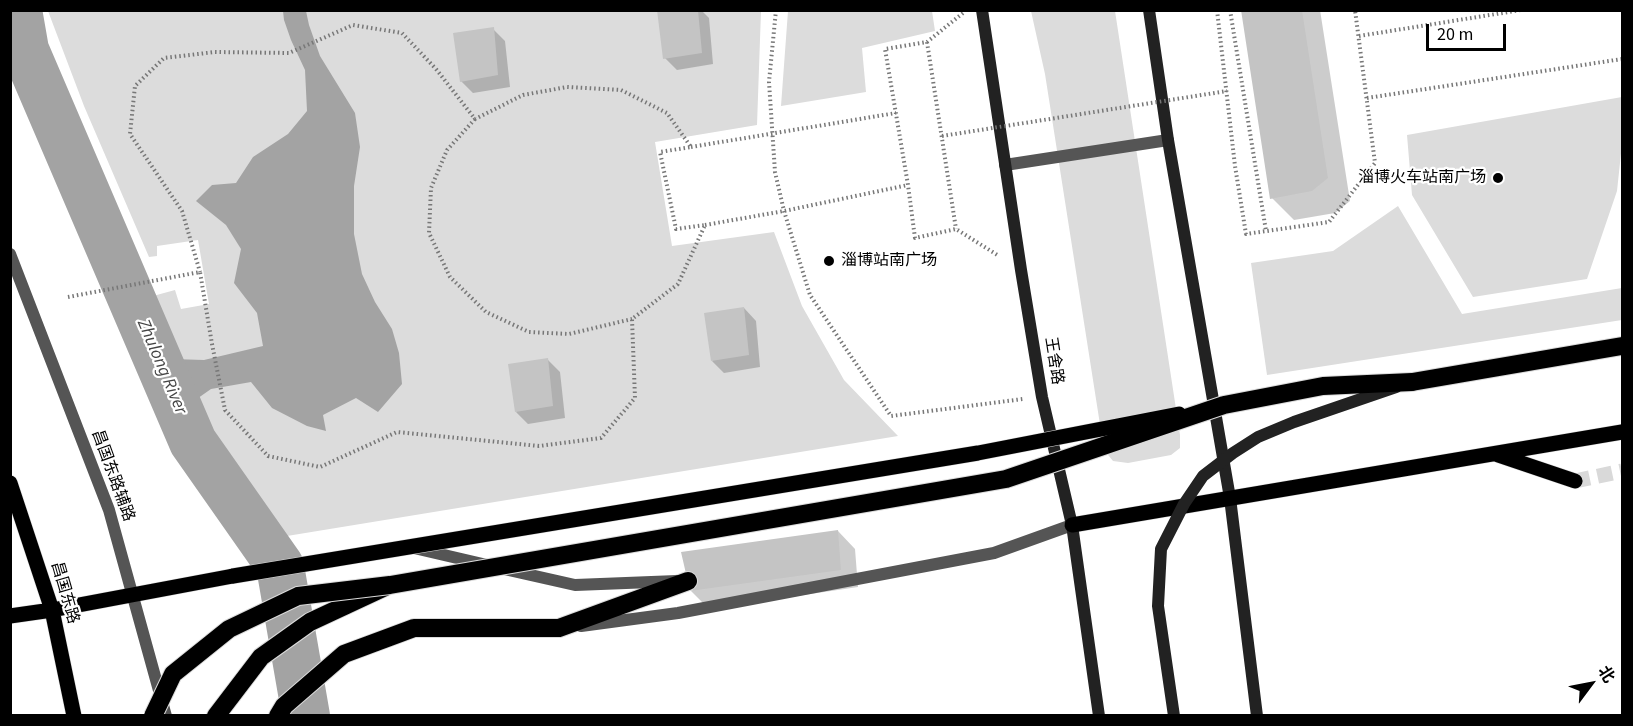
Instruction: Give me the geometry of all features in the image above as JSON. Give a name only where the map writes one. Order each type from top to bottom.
[{"type":"highway","points":[[153,716],[173,674],[229,629],[298,596],[390,585],[1006,479],[1224,405],[1323,386],[1412,382],[1623,346]]},
{"type":"highway","points":[[278,716],[284,706],[344,654],[414,628],[560,628],[688,581]]},
{"type":"highway","points":[[216,716],[261,657],[310,622],[390,585]]},
{"type":"main road","name":"王舍路","points":[[982,10],[1042,397],[1072,525],[1099,716]]},
{"type":"main road","points":[[1149,10],[1168,140],[1230,498],[1257,716]]},
{"type":"main road","points":[[1174,716],[1158,606],[1161,549],[1184,504],[1203,476],[1258,437],[1294,422],[1412,382]]},
{"type":"main road","points":[[10,616],[233,576],[978,453],[1224,405]]},
{"type":"main road","points":[[1072,525],[1623,432]]},
{"type":"main road","points":[[1495,454],[1575,481]]},
{"type":"main road","name":"昌国东路","points":[[10,483],[52,610],[74,716]]},
{"type":"street","points":[[1005,165],[1168,140]]},
{"type":"street","name":"昌国东路辅路","points":[[10,254],[109,510],[166,716]]},
{"type":"street","points":[[560,628],[678,613],[994,553],[1072,525]]},
{"type":"street","points":[[410,547],[575,585],[688,581]]},
{"type":"path","points":[[776,10],[769,82],[775,172],[784,211],[810,295],[891,416],[1042,397]]},
{"type":"path","points":[[966,10],[927,42],[885,49],[915,238],[956,229],[1021,270]]},
{"type":"path","points":[[1216,10],[1235,166],[1246,234],[1329,222],[1376,163],[1355,10]]},
{"type":"path","points":[[1230,10],[1266,231]]},
{"type":"path","points":[[1359,36],[1521,10]]},
{"type":"path","points":[[475,119],[436,69],[402,33],[353,24],[289,53],[215,52],[164,58],[135,86],[130,134],[182,211],[200,272],[225,410],[268,456],[320,467],[397,432],[539,446],[601,438],[635,398],[632,319]]},
{"type":"path","points":[[927,42],[956,229]]},
{"type":"path","points":[[1367,98],[1623,59]]},
{"type":"path","points":[[691,147],[667,113],[621,90],[567,87],[523,95],[475,119],[447,150],[431,188],[429,233],[450,277],[486,312],[529,332],[569,334],[632,319],[678,284],[705,225]]},
{"type":"path","points":[[942,136],[1227,91]]},
{"type":"path","points":[[896,113],[660,152],[676,229],[784,211],[908,185]]},
{"type":"path","points":[[68,297],[200,272]]},
{"type":"shaded area","points":[[48,11],[761,11],[757,125],[655,142],[672,246],[774,232],[802,306],[844,380],[898,436],[287,536],[219,457],[153,296],[175,290],[181,309],[209,304],[198,240],[157,246],[157,256],[149,257],[84,106]]},
{"type":"shaded area","points":[[788,11],[932,11],[935,31],[862,48],[866,92],[781,106]]},
{"type":"shaded area","points":[[1031,11],[1115,11],[1180,435],[1180,448],[1171,455],[1128,463],[1113,461],[1104,450],[1045,74]]},
{"type":"shaded area","points":[[1622,97],[1622,144],[1617,191],[1587,279],[1473,297],[1412,195],[1407,135]]},
{"type":"shaded area","points":[[1398,206],[1462,314],[1622,288],[1622,320],[1267,375],[1251,263],[1333,251]]},
{"type":"water","points":[[283,11],[306,11],[320,56],[355,113],[360,147],[354,186],[354,234],[362,274],[375,302],[392,329],[399,353],[402,384],[378,412],[356,398],[323,415],[326,431],[307,426],[272,408],[251,382],[211,389],[191,403],[183,418],[151,345],[172,359],[204,360],[263,346],[257,313],[234,283],[241,249],[226,225],[196,201],[212,185],[236,183],[253,157],[288,134],[307,111],[305,70],[291,40]]},
{"type":"building","points":[[657,10],[698,10],[702,53],[663,59]]},
{"type":"building","points":[[1241,10],[1302,10],[1328,178],[1312,191],[1270,199]]},
{"type":"building","points":[[494,27],[498,75],[460,82],[453,33]]},
{"type":"building","points":[[744,307],[749,355],[711,361],[704,313]]},
{"type":"building","points":[[548,358],[553,406],[515,412],[508,364]]},
{"type":"building","points":[[838,530],[841,570],[690,591],[681,552]]},
{"type":"waterway","name":"Zhulong River","points":[[18,10],[25,50],[193,442],[280,566],[306,716]]},
{"type":"tunnel","points":[[1575,481],[1622,471]]},
{"type":"place","name":"淄博火车站南广场","points":[[1498,178]]},
{"type":"place","name":"淄博站南广场","points":[[829,261]]}]
